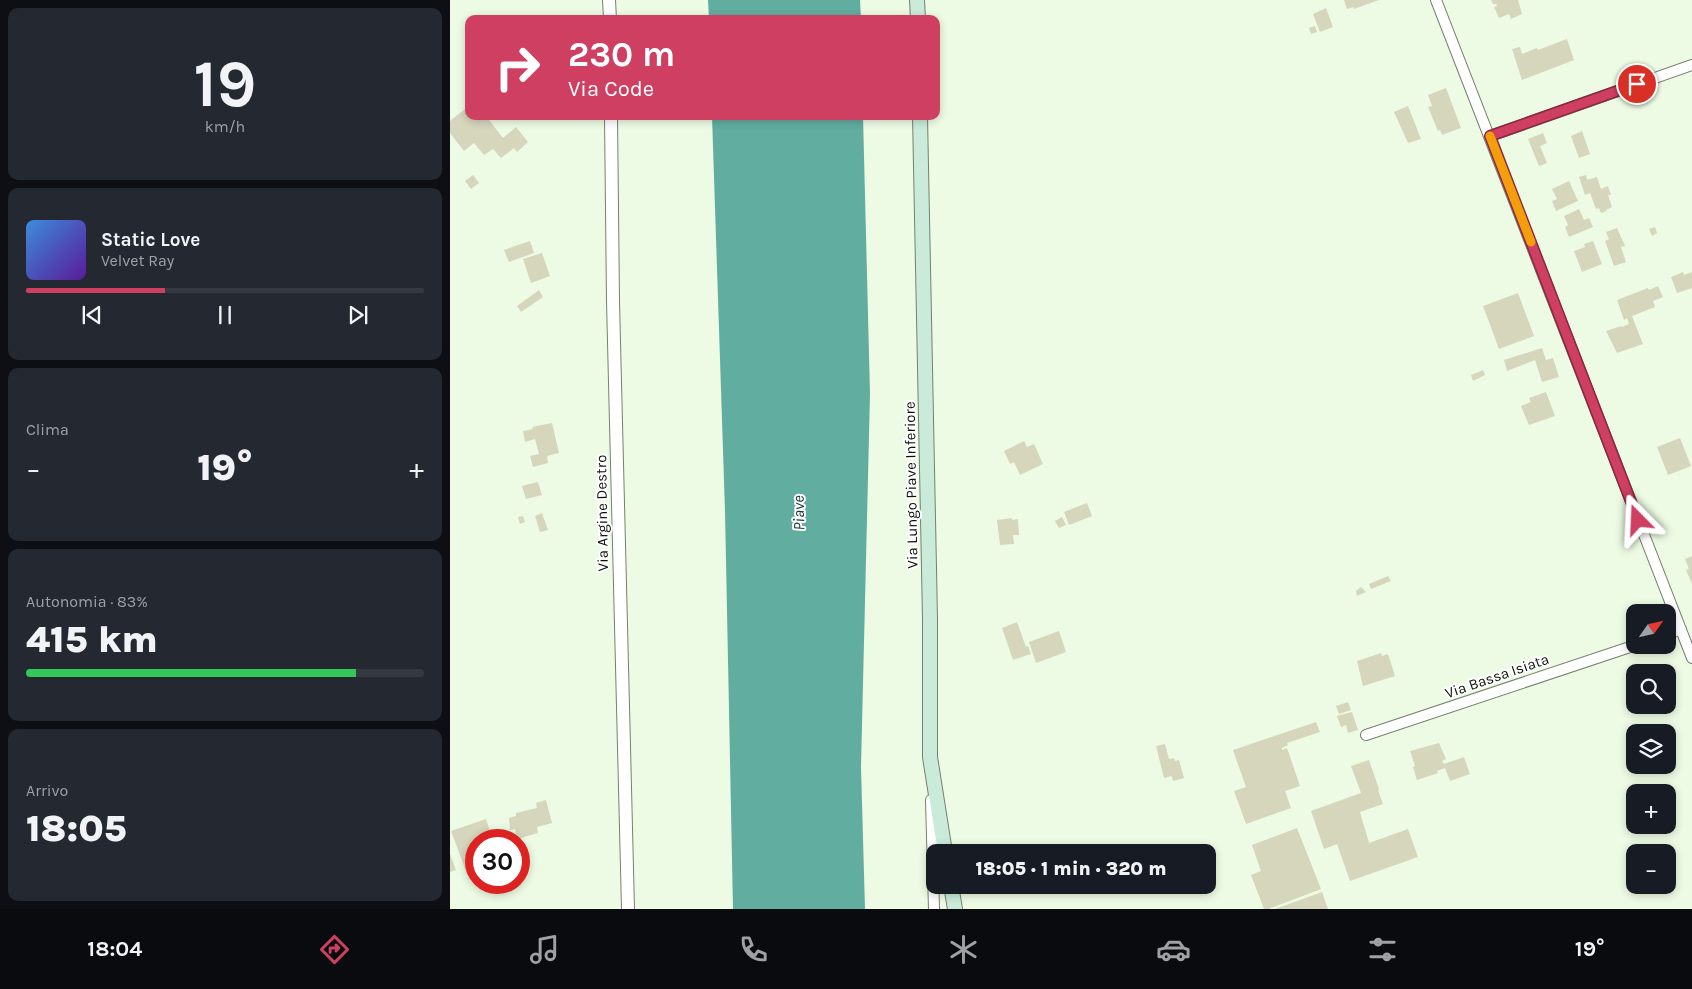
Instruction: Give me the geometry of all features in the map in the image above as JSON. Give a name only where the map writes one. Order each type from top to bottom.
[{"type":"main road","points":[[917,0],[918,15]]},
{"type":"main road","name":"Via Lungo Piave Inferiore","points":[[920,120],[930,619],[930,756],[944,844]]},
{"type":"main road","points":[[952,894],[955,909]]},
{"type":"street","points":[[610,0],[610,15]]},
{"type":"street","points":[[1436,0],[1692,658]]},
{"type":"street","points":[[1490,136],[1692,65]]},
{"type":"street","name":"Via Argine Destro","points":[[611,120],[613,301],[628,909]]},
{"type":"street","points":[[1676,631],[1681,629]]},
{"type":"street","name":"Via Bassa Isiata","points":[[1366,735],[1626,648]]},
{"type":"street","points":[[930,756],[934,909]]},
{"type":"water","points":[[708,0],[860,0],[861,15],[709,15]]},
{"type":"water","name":"Piave","points":[[712,120],[863,120],[870,394],[861,767],[865,909],[733,909],[725,511]]},
{"type":"building","points":[[1344,0],[1379,0],[1354,9],[1353,7],[1347,9]]},
{"type":"building","points":[[1491,0],[1518,0],[1522,14],[1511,19],[1509,14],[1499,18],[1494,7],[1497,6]]},
{"type":"building","points":[[1326,8],[1333,27],[1320,32],[1313,14]]},
{"type":"building","points":[[1315,26],[1317,32],[1311,34],[1309,28]]},
{"type":"building","points":[[1567,39],[1574,60],[1522,80],[1512,49],[1520,47],[1522,54]]},
{"type":"building","points":[[1446,88],[1461,128],[1442,135],[1440,130],[1438,131],[1428,107],[1432,106],[1428,95]]},
{"type":"building","points":[[1408,106],[1421,139],[1408,143],[1394,112]]},
{"type":"building","points":[[465,109],[465,120],[489,120],[503,138],[516,127],[528,142],[517,152],[514,148],[501,158],[493,149],[484,155],[474,143],[464,151],[450,133],[450,121]]},
{"type":"building","points":[[1582,131],[1590,154],[1579,158],[1571,136]]},
{"type":"building","points":[[1543,133],[1547,143],[1540,146],[1547,163],[1539,166],[1528,139]]},
{"type":"building","points":[[473,175],[479,183],[471,189],[465,181]]},
{"type":"building","points":[[1586,175],[1587,180],[1597,177],[1601,189],[1608,186],[1611,195],[1608,195],[1612,207],[1607,211],[1601,213],[1599,208],[1596,209],[1590,193],[1585,195],[1579,177]]},
{"type":"building","points":[[1569,181],[1578,201],[1556,211],[1552,201],[1557,199],[1552,189]]},
{"type":"building","points":[[1579,209],[1584,220],[1589,218],[1593,227],[1569,237],[1565,227],[1568,225],[1564,216]]},
{"type":"building","points":[[1655,227],[1657,233],[1652,236],[1649,229]]},
{"type":"building","points":[[1617,228],[1625,246],[1621,247],[1626,262],[1614,266],[1605,241],[1609,239],[1606,232]]},
{"type":"building","points":[[530,241],[534,253],[509,262],[504,250]]},
{"type":"building","points":[[1593,241],[1602,264],[1582,272],[1574,251],[1585,247],[1584,244]]},
{"type":"building","points":[[542,253],[550,276],[531,283],[523,259]]},
{"type":"building","points":[[1683,272],[1684,275],[1692,272],[1692,288],[1677,293],[1671,277]]},
{"type":"building","points":[[1658,286],[1663,297],[1653,301],[1655,307],[1632,316],[1643,344],[1617,353],[1606,331],[1629,324],[1627,318],[1624,320],[1617,300]]},
{"type":"building","points":[[539,290],[543,297],[521,312],[517,306]]},
{"type":"building","points":[[1518,293],[1534,336],[1499,349],[1483,306]]},
{"type":"building","points":[[1542,348],[1546,360],[1553,358],[1559,377],[1542,382],[1535,360],[1507,371],[1504,360]]},
{"type":"building","points":[[1483,370],[1485,375],[1473,381],[1471,375]]},
{"type":"building","points":[[1546,392],[1555,416],[1529,425],[1521,406],[1531,402],[1529,398]]},
{"type":"building","points":[[552,423],[559,453],[547,456],[548,463],[533,467],[530,456],[539,454],[535,439],[525,442],[523,431]]},
{"type":"building","points":[[1680,438],[1691,466],[1668,475],[1657,447]]},
{"type":"building","points":[[1024,441],[1027,447],[1034,444],[1043,464],[1020,475],[1014,462],[1010,464],[1004,451]]},
{"type":"building","points":[[538,482],[542,495],[526,499],[522,486]]},
{"type":"building","points":[[1087,503],[1092,516],[1069,525],[1064,512]]},
{"type":"building","points":[[542,513],[548,530],[540,532],[535,516]]},
{"type":"building","points":[[523,516],[525,522],[520,524],[518,517]]},
{"type":"building","points":[[1062,517],[1066,525],[1059,528],[1055,521]]},
{"type":"building","points":[[1012,518],[1012,520],[1018,519],[1019,535],[1013,535],[1014,544],[1000,545],[997,520]]},
{"type":"building","points":[[1692,556],[1692,584],[1686,570],[1689,569],[1685,559]]},
{"type":"building","points":[[1388,576],[1391,581],[1371,589],[1369,584]]},
{"type":"building","points":[[1361,587],[1366,592],[1357,596],[1356,591]]},
{"type":"building","points":[[1017,622],[1026,647],[1028,646],[1031,654],[1013,660],[1002,628]]},
{"type":"building","points":[[1059,631],[1066,652],[1036,663],[1029,642]]},
{"type":"building","points":[[1381,653],[1382,656],[1388,654],[1395,676],[1363,686],[1357,661]]},
{"type":"building","points":[[1348,702],[1351,710],[1339,714],[1336,706]]},
{"type":"building","points":[[1352,712],[1358,730],[1348,733],[1346,725],[1341,727],[1337,716]]},
{"type":"building","points":[[1316,722],[1320,732],[1287,743],[1288,745],[1282,748],[1282,750],[1287,748],[1300,786],[1285,791],[1291,808],[1246,824],[1234,791],[1246,787],[1233,750]]},
{"type":"building","points":[[1439,743],[1446,759],[1442,761],[1444,764],[1464,757],[1470,774],[1450,781],[1445,768],[1437,771],[1438,773],[1417,780],[1410,751]]},
{"type":"building","points":[[1165,744],[1169,759],[1179,760],[1184,778],[1173,781],[1172,776],[1164,778],[1156,746]]},
{"type":"building","points":[[1369,760],[1383,804],[1360,812],[1369,843],[1408,829],[1418,857],[1350,881],[1337,844],[1324,849],[1311,811],[1361,793],[1351,766]]},
{"type":"building","points":[[546,800],[552,823],[537,827],[538,833],[530,835],[530,829],[510,829],[509,818],[516,816],[516,813],[537,808],[536,803]]},
{"type":"building","points":[[486,819],[489,829],[465,829],[465,869],[451,831]]},
{"type":"building","points":[[1297,828],[1321,889],[1269,909],[1264,909],[1251,875],[1261,871],[1252,845]]},
{"type":"building","points":[[450,854],[456,870],[450,872]]},
{"type":"building","points":[[1322,892],[1328,909],[1275,909]]},
{"type":"slow traffic","points":[[1490,136],[1531,242]]},
{"type":"route","points":[[1637,84],[1490,136],[1638,520]]}]
